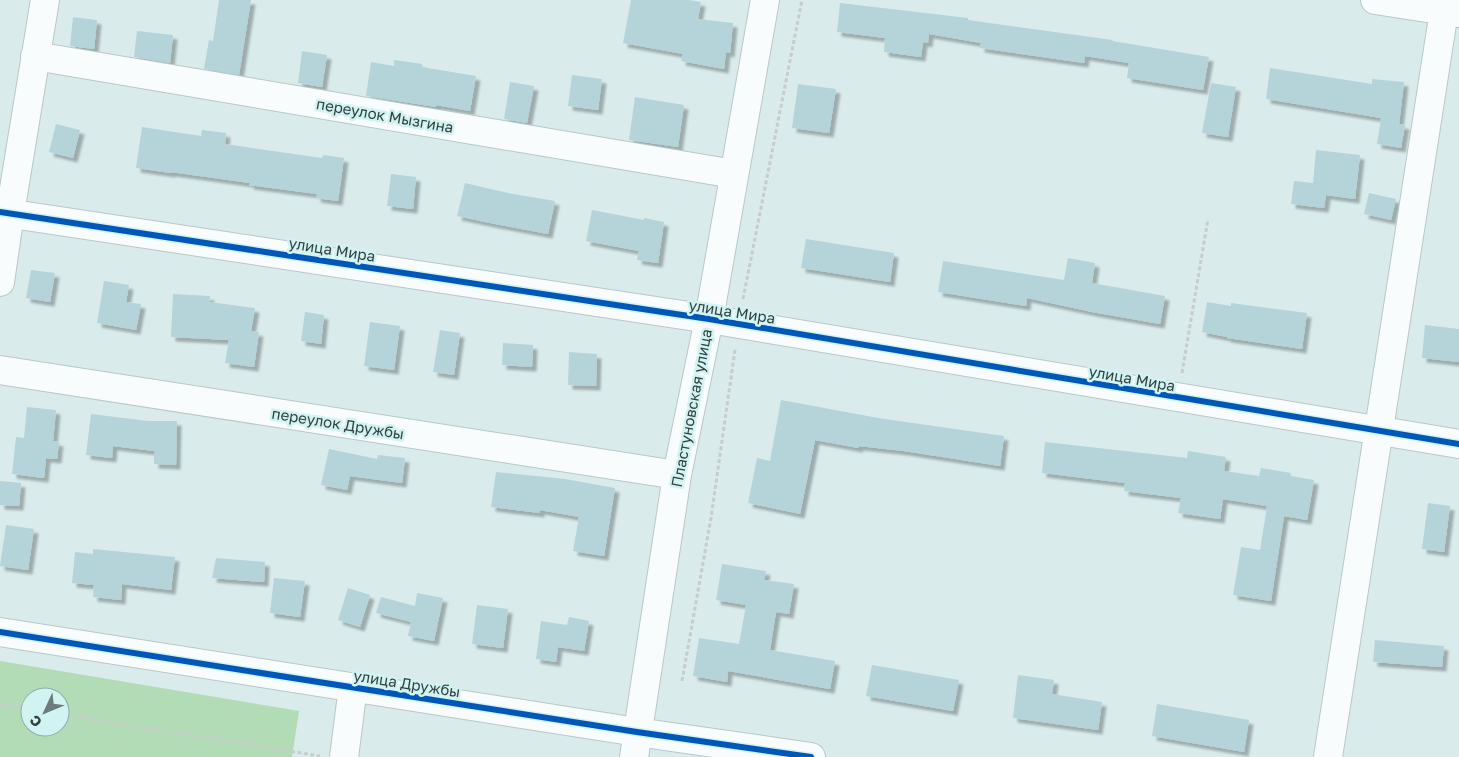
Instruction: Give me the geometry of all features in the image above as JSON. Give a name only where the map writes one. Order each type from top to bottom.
[{"type":"street","points":[[0,282],[5,212],[45,0]]},
{"type":"street","name":"Пластуновская улица","points":[[635,744],[677,475],[709,320],[765,0]]},
{"type":"street","points":[[1328,757],[1378,432],[1452,12],[1375,0]]},
{"type":"street","name":"переулок Мызгина","points":[[35,56],[734,174]]},
{"type":"street","name":"улица Мира","points":[[5,212],[709,320],[1459,444]]},
{"type":"street","name":"переулок Дружбы","points":[[0,370],[677,475]]},
{"type":"street","name":"улица Дружбы","points":[[0,632],[353,687],[635,744],[810,757]]},
{"type":"street","points":[[344,757],[353,687]]},
{"type":"path","points":[[742,304],[802,0]]},
{"type":"path","points":[[1178,398],[1208,219]]},
{"type":"path","points":[[682,681],[711,518],[735,350]]},
{"type":"path","points":[[0,705],[20,708]]},
{"type":"path","points":[[70,716],[328,757]]},
{"type":"green space","points":[[0,661],[299,711],[292,757],[0,757]]},
{"type":"building","points":[[219,0],[251,0],[239,75],[204,69],[209,40],[213,41]]},
{"type":"building","points":[[631,0],[689,0],[701,2],[698,19],[733,23],[730,53],[726,52],[724,69],[681,61],[683,54],[623,43]]},
{"type":"building","points":[[840,3],[968,18],[968,20],[1113,40],[1209,57],[1203,90],[1127,78],[1129,63],[1085,56],[1084,63],[980,48],[981,43],[929,34],[928,43],[923,42],[921,57],[884,52],[885,38],[837,32]]},
{"type":"building","points":[[73,17],[97,20],[94,49],[70,46]]},
{"type":"building","points":[[137,31],[173,35],[170,63],[134,57]]},
{"type":"building","points":[[302,51],[327,55],[322,87],[298,83]]},
{"type":"building","points":[[394,60],[422,64],[422,67],[476,76],[470,111],[366,96],[371,62],[394,66]]},
{"type":"building","points":[[1270,68],[1372,84],[1372,79],[1404,82],[1399,124],[1405,125],[1401,148],[1377,144],[1381,118],[1266,99]]},
{"type":"building","points":[[572,75],[602,79],[598,110],[568,106]]},
{"type":"building","points":[[510,82],[534,86],[527,123],[504,119]]},
{"type":"building","points":[[1211,83],[1236,87],[1228,137],[1202,133]]},
{"type":"building","points":[[798,84],[836,89],[829,133],[792,128]]},
{"type":"building","points":[[635,97],[684,105],[678,147],[629,140]]},
{"type":"building","points":[[56,124],[80,130],[73,158],[49,152]]},
{"type":"building","points":[[142,127],[201,136],[202,130],[226,133],[225,144],[322,158],[323,155],[344,158],[338,201],[316,198],[317,194],[249,185],[250,183],[136,168]]},
{"type":"building","points":[[1316,150],[1360,155],[1355,199],[1326,195],[1324,208],[1291,204],[1294,181],[1313,183]]},
{"type":"building","points":[[391,174],[416,177],[413,209],[387,206]]},
{"type":"building","points":[[465,183],[555,201],[548,234],[457,216]]},
{"type":"building","points":[[1369,193],[1396,199],[1391,220],[1364,214]]},
{"type":"building","points":[[592,210],[664,222],[658,263],[637,260],[639,251],[586,241]]},
{"type":"building","points":[[806,239],[894,253],[890,282],[801,268]]},
{"type":"building","points":[[1068,258],[1095,263],[1092,283],[1165,296],[1160,324],[1027,298],[1026,306],[938,292],[943,261],[1064,280]]},
{"type":"building","points":[[31,270],[55,273],[50,302],[26,298]]},
{"type":"building","points":[[104,281],[129,285],[126,302],[141,304],[136,330],[97,323]]},
{"type":"building","points":[[173,294],[210,296],[209,302],[255,308],[251,331],[259,332],[254,367],[225,363],[229,340],[171,337]]},
{"type":"building","points":[[1207,302],[1231,306],[1231,303],[1307,313],[1302,349],[1227,338],[1202,332]]},
{"type":"building","points":[[305,312],[324,315],[321,344],[301,341]]},
{"type":"building","points":[[370,322],[400,326],[394,370],[364,366]]},
{"type":"building","points":[[1425,325],[1459,329],[1459,362],[1422,358]]},
{"type":"building","points":[[440,330],[460,333],[454,375],[433,372]]},
{"type":"building","points":[[503,343],[533,345],[532,367],[502,365]]},
{"type":"building","points":[[569,352],[597,354],[596,386],[568,385]]},
{"type":"building","points":[[781,400],[878,418],[1004,436],[1000,466],[904,451],[859,446],[858,448],[815,440],[800,514],[748,503],[757,458],[770,461]]},
{"type":"building","points":[[27,407],[56,410],[53,441],[59,442],[57,459],[46,458],[44,478],[12,474],[16,437],[24,438]]},
{"type":"building","points":[[91,414],[148,421],[177,421],[176,465],[154,464],[154,451],[113,446],[112,458],[86,455]]},
{"type":"building","points":[[1045,442],[1187,458],[1188,451],[1226,457],[1224,471],[1259,476],[1261,468],[1291,473],[1290,476],[1314,480],[1307,520],[1284,516],[1271,601],[1233,595],[1241,547],[1260,550],[1267,506],[1223,499],[1220,519],[1178,513],[1181,498],[1124,491],[1125,483],[1042,473]]},
{"type":"building","points":[[329,449],[377,459],[378,455],[405,458],[402,483],[350,476],[347,490],[321,485]]},
{"type":"building","points":[[496,472],[565,479],[615,488],[604,556],[573,551],[579,517],[540,510],[540,513],[491,507]]},
{"type":"building","points":[[0,481],[21,483],[19,506],[0,505]]},
{"type":"building","points":[[1428,503],[1450,506],[1444,552],[1422,549]]},
{"type":"building","points":[[6,525],[34,529],[28,570],[0,566]]},
{"type":"building","points":[[93,549],[175,557],[171,590],[122,584],[121,600],[93,597],[94,585],[72,583],[75,552],[93,554]]},
{"type":"building","points":[[216,558],[265,562],[264,582],[212,578]]},
{"type":"building","points":[[722,564],[766,571],[764,580],[794,584],[789,614],[776,612],[770,650],[835,661],[830,689],[728,671],[727,682],[693,676],[699,638],[739,644],[746,605],[716,600]]},
{"type":"building","points":[[274,578],[305,581],[300,617],[270,613]]},
{"type":"building","points":[[348,588],[370,595],[360,627],[338,620]]},
{"type":"building","points":[[417,593],[443,598],[434,641],[408,636],[411,622],[376,613],[381,597],[415,606]]},
{"type":"building","points":[[477,605],[508,609],[503,648],[472,644]]},
{"type":"building","points":[[569,617],[589,621],[584,651],[558,647],[556,662],[536,659],[541,621],[567,625]]},
{"type":"building","points":[[1375,640],[1444,646],[1442,667],[1373,662]]},
{"type":"building","points":[[872,665],[959,680],[953,711],[866,696]]},
{"type":"building","points":[[1018,675],[1054,680],[1052,694],[1102,702],[1098,730],[1013,718]]},
{"type":"building","points":[[1157,704],[1249,720],[1244,752],[1152,736]]},
{"type":"cycle path","points":[[0,212],[709,319],[1459,444]]},
{"type":"cycle path","points":[[0,632],[637,732],[811,757]]}]
